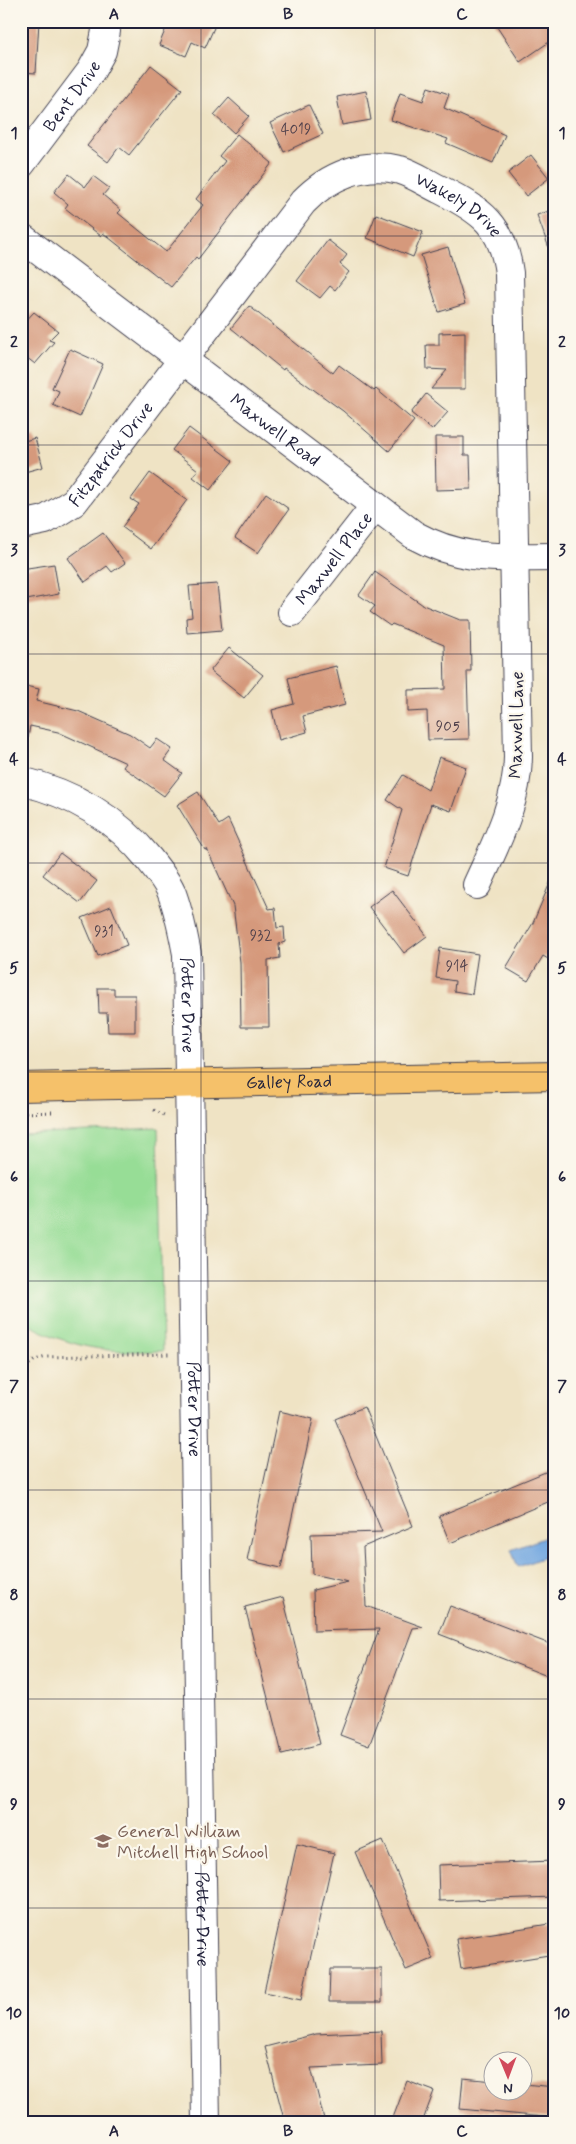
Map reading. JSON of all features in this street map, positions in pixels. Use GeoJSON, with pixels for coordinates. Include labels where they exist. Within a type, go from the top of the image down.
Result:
{"type":"FeatureCollection","features":[{"type":"Feature","properties":{"kind":"main road","name":"Galley Road"},"geometry":{"type":"LineString","coordinates":[[21,1087],[555,1076]]}},
{"type":"Feature","properties":{"kind":"street","name":"Bent Drive"},"geometry":{"type":"LineString","coordinates":[[21,164],[90,71],[102,51],[106,21]]}},
{"type":"Feature","properties":{"kind":"street","name":"Wakely Drive"},"geometry":{"type":"LineString","coordinates":[[182,359],[303,202],[318,187],[331,178],[367,168],[401,171],[471,205],[487,218],[498,234],[506,252],[509,273],[515,557]]}},
{"type":"Feature","properties":{"kind":"street","name":"Maxwell Road"},"geometry":{"type":"LineString","coordinates":[[21,237],[414,534],[442,549],[477,557],[555,557]]}},
{"type":"Feature","properties":{"kind":"street","name":"Fitzpatrick Drive"},"geometry":{"type":"LineString","coordinates":[[21,525],[45,520],[74,502],[182,359]]}},
{"type":"Feature","properties":{"kind":"street","name":"Maxwell Place"},"geometry":{"type":"LineString","coordinates":[[292,612],[375,506]]}},
{"type":"Feature","properties":{"kind":"street","name":"Maxwell Lane"},"geometry":{"type":"LineString","coordinates":[[477,885],[509,814],[518,776],[515,557]]}},
{"type":"Feature","properties":{"kind":"street","name":"Potter Drive"},"geometry":{"type":"LineString","coordinates":[[21,781],[65,794],[98,811],[121,829],[141,849],[170,890],[184,934],[187,954],[206,2123]]}},
{"type":"Feature","properties":{"kind":"path"},"geometry":{"type":"LineString","coordinates":[[147,1110],[156,1110],[168,1118]]}},
{"type":"Feature","properties":{"kind":"path"},"geometry":{"type":"LineString","coordinates":[[21,1113],[60,1112]]}},
{"type":"Feature","properties":{"kind":"path"},"geometry":{"type":"LineString","coordinates":[[21,1370],[35,1360],[46,1357],[174,1354]]}},
{"type":"Feature","properties":{"kind":"green space"},"geometry":{"type":"Polygon","coordinates":[[[158,1128],[163,1351],[125,1351],[90,1347],[56,1337],[21,1320],[21,1134],[158,1128]]]}},
{"type":"Feature","properties":{"kind":"water"},"geometry":{"type":"Polygon","coordinates":[[[546,1537],[552,1554],[518,1567],[511,1550],[546,1537]]]}},
{"type":"Feature","properties":{"kind":"building"},"geometry":{"type":"Polygon","coordinates":[[[21,21],[39,21],[36,73],[21,72],[21,21]]]}},
{"type":"Feature","properties":{"kind":"building"},"geometry":{"type":"Polygon","coordinates":[[[169,21],[217,21],[205,48],[192,42],[186,56],[159,45],[169,21]]]}},
{"type":"Feature","properties":{"kind":"building"},"geometry":{"type":"Polygon","coordinates":[[[493,21],[555,21],[555,38],[520,62],[493,21]]]}},
{"type":"Feature","properties":{"kind":"building"},"geometry":{"type":"Polygon","coordinates":[[[151,65],[182,89],[129,155],[119,147],[108,162],[87,146],[151,65]]]}},
{"type":"Feature","properties":{"kind":"building"},"geometry":{"type":"Polygon","coordinates":[[[428,87],[449,94],[444,108],[505,135],[493,163],[446,143],[448,139],[391,120],[400,93],[423,101],[428,87]]]}},
{"type":"Feature","properties":{"kind":"building"},"geometry":{"type":"Polygon","coordinates":[[[366,91],[371,120],[342,125],[337,97],[366,91]]]}},
{"type":"Feature","properties":{"kind":"building"},"geometry":{"type":"Polygon","coordinates":[[[229,98],[249,116],[234,133],[214,115],[229,98]]]}},
{"type":"Feature","properties":{"kind":"building"},"geometry":{"type":"Polygon","coordinates":[[[309,105],[323,134],[284,152],[270,123],[309,105]]]}},
{"type":"Feature","properties":{"kind":"building"},"geometry":{"type":"Polygon","coordinates":[[[237,134],[272,163],[198,259],[196,257],[171,287],[103,233],[101,236],[65,208],[68,204],[54,192],[69,174],[85,187],[93,176],[109,188],[103,195],[121,210],[118,213],[166,252],[203,205],[196,199],[225,161],[219,156],[237,134]]]}},
{"type":"Feature","properties":{"kind":"building"},"geometry":{"type":"Polygon","coordinates":[[[531,155],[549,178],[526,196],[508,173],[531,155]]]}},
{"type":"Feature","properties":{"kind":"building"},"geometry":{"type":"Polygon","coordinates":[[[555,209],[555,259],[553,259],[537,215],[555,209]]]}},
{"type":"Feature","properties":{"kind":"building"},"geometry":{"type":"Polygon","coordinates":[[[376,214],[423,232],[413,257],[367,238],[376,214]]]}},
{"type":"Feature","properties":{"kind":"building"},"geometry":{"type":"Polygon","coordinates":[[[328,240],[347,255],[340,264],[349,272],[335,290],[330,286],[320,298],[297,281],[328,240]]]}},
{"type":"Feature","properties":{"kind":"building"},"geometry":{"type":"Polygon","coordinates":[[[448,247],[465,304],[439,312],[421,255],[448,247]]]}},
{"type":"Feature","properties":{"kind":"building"},"geometry":{"type":"Polygon","coordinates":[[[249,306],[333,373],[339,365],[374,391],[376,389],[414,421],[389,451],[343,411],[284,368],[283,370],[231,328],[249,306]]]}},
{"type":"Feature","properties":{"kind":"building"},"geometry":{"type":"Polygon","coordinates":[[[34,312],[58,331],[49,340],[54,342],[35,364],[21,353],[21,326],[34,312]]]}},
{"type":"Feature","properties":{"kind":"building"},"geometry":{"type":"Polygon","coordinates":[[[465,332],[465,389],[431,389],[447,370],[427,369],[426,345],[439,345],[439,333],[465,332]]]}},
{"type":"Feature","properties":{"kind":"building"},"geometry":{"type":"Polygon","coordinates":[[[70,349],[103,364],[80,417],[53,405],[59,391],[52,388],[70,349]]]}},
{"type":"Feature","properties":{"kind":"building"},"geometry":{"type":"Polygon","coordinates":[[[426,394],[448,412],[432,430],[411,413],[426,394]]]}},
{"type":"Feature","properties":{"kind":"building"},"geometry":{"type":"Polygon","coordinates":[[[189,428],[233,461],[210,490],[193,477],[198,470],[172,450],[189,428]]]}},
{"type":"Feature","properties":{"kind":"building"},"geometry":{"type":"Polygon","coordinates":[[[435,437],[464,437],[464,455],[470,455],[471,489],[436,490],[435,437]]]}},
{"type":"Feature","properties":{"kind":"building"},"geometry":{"type":"Polygon","coordinates":[[[35,438],[43,467],[21,473],[21,442],[35,438]]]}},
{"type":"Feature","properties":{"kind":"building"},"geometry":{"type":"Polygon","coordinates":[[[150,473],[187,500],[151,549],[122,527],[139,504],[131,499],[150,473]]]}},
{"type":"Feature","properties":{"kind":"building"},"geometry":{"type":"Polygon","coordinates":[[[266,493],[289,509],[258,553],[235,538],[266,493]]]}},
{"type":"Feature","properties":{"kind":"building"},"geometry":{"type":"Polygon","coordinates":[[[103,533],[125,563],[112,572],[107,566],[85,582],[68,558],[103,533]]]}},
{"type":"Feature","properties":{"kind":"building"},"geometry":{"type":"Polygon","coordinates":[[[54,564],[59,594],[21,601],[21,569],[54,564]]]}},
{"type":"Feature","properties":{"kind":"building"},"geometry":{"type":"Polygon","coordinates":[[[375,572],[423,605],[460,620],[470,620],[471,671],[467,671],[469,739],[428,740],[427,711],[408,712],[408,690],[445,689],[444,645],[392,624],[390,626],[370,612],[375,606],[359,595],[375,572]]]}},
{"type":"Feature","properties":{"kind":"building"},"geometry":{"type":"Polygon","coordinates":[[[217,584],[222,630],[187,633],[186,618],[192,617],[189,586],[217,584]]]}},
{"type":"Feature","properties":{"kind":"building"},"geometry":{"type":"Polygon","coordinates":[[[229,648],[263,675],[244,698],[210,671],[229,648]]]}},
{"type":"Feature","properties":{"kind":"building"},"geometry":{"type":"Polygon","coordinates":[[[336,666],[345,705],[303,716],[307,732],[279,740],[272,710],[294,704],[288,678],[336,666]]]}},
{"type":"Feature","properties":{"kind":"building"},"geometry":{"type":"Polygon","coordinates":[[[21,685],[39,689],[36,701],[78,711],[130,734],[150,748],[157,739],[172,749],[164,760],[182,773],[164,796],[123,767],[126,763],[58,732],[30,726],[28,738],[21,737],[21,685]]]}},
{"type":"Feature","properties":{"kind":"building"},"geometry":{"type":"Polygon","coordinates":[[[439,757],[466,767],[451,811],[431,804],[408,876],[384,868],[402,810],[387,800],[403,775],[428,790],[439,757]]]}},
{"type":"Feature","properties":{"kind":"building"},"geometry":{"type":"Polygon","coordinates":[[[198,792],[219,825],[228,819],[269,909],[275,908],[277,928],[284,927],[285,942],[279,944],[280,958],[268,960],[269,1027],[241,1027],[240,962],[233,906],[207,849],[205,850],[177,805],[198,792]]]}},
{"type":"Feature","properties":{"kind":"building"},"geometry":{"type":"Polygon","coordinates":[[[60,853],[97,881],[80,903],[43,875],[60,853]]]}},
{"type":"Feature","properties":{"kind":"building"},"geometry":{"type":"Polygon","coordinates":[[[555,871],[555,963],[543,956],[528,981],[506,968],[533,923],[555,871]]]}},
{"type":"Feature","properties":{"kind":"building"},"geometry":{"type":"Polygon","coordinates":[[[392,890],[427,936],[404,953],[369,907],[392,890]]]}},
{"type":"Feature","properties":{"kind":"building"},"geometry":{"type":"Polygon","coordinates":[[[111,906],[127,945],[98,956],[82,918],[111,906]]]}},
{"type":"Feature","properties":{"kind":"building"},"geometry":{"type":"Polygon","coordinates":[[[440,948],[478,954],[472,994],[454,991],[455,981],[436,978],[440,948]]]}},
{"type":"Feature","properties":{"kind":"building"},"geometry":{"type":"Polygon","coordinates":[[[98,988],[114,988],[114,995],[135,995],[135,1032],[108,1032],[107,1013],[99,1013],[98,988]]]}},
{"type":"Feature","properties":{"kind":"building"},"geometry":{"type":"Polygon","coordinates":[[[364,1407],[413,1526],[363,1547],[366,1606],[423,1627],[413,1628],[369,1746],[340,1735],[379,1629],[314,1631],[313,1590],[348,1582],[312,1574],[311,1534],[382,1532],[335,1419],[364,1407]]]}},
{"type":"Feature","properties":{"kind":"building"},"geometry":{"type":"Polygon","coordinates":[[[279,1411],[313,1419],[281,1568],[247,1560],[279,1411]]]}},
{"type":"Feature","properties":{"kind":"building"},"geometry":{"type":"Polygon","coordinates":[[[555,1468],[555,1499],[450,1543],[439,1516],[555,1468]]]}},
{"type":"Feature","properties":{"kind":"building"},"geometry":{"type":"Polygon","coordinates":[[[283,1597],[320,1744],[282,1754],[245,1607],[283,1597]]]}},
{"type":"Feature","properties":{"kind":"building"},"geometry":{"type":"Polygon","coordinates":[[[450,1606],[555,1646],[555,1679],[439,1634],[450,1606]]]}},
{"type":"Feature","properties":{"kind":"building"},"geometry":{"type":"Polygon","coordinates":[[[383,1840],[433,1959],[406,1970],[355,1852],[383,1840]]]}},
{"type":"Feature","properties":{"kind":"building"},"geometry":{"type":"Polygon","coordinates":[[[297,1844],[334,1853],[301,2000],[264,1992],[297,1844]]]}},
{"type":"Feature","properties":{"kind":"building"},"geometry":{"type":"Polygon","coordinates":[[[555,1861],[555,1897],[439,1901],[438,1865],[555,1861]]]}},
{"type":"Feature","properties":{"kind":"building"},"geometry":{"type":"Polygon","coordinates":[[[555,1923],[555,1954],[461,1969],[456,1939],[555,1923]]]}},
{"type":"Feature","properties":{"kind":"building"},"geometry":{"type":"Polygon","coordinates":[[[330,1969],[382,1969],[382,2002],[329,2002],[330,1969]]]}},
{"type":"Feature","properties":{"kind":"building"},"geometry":{"type":"Polygon","coordinates":[[[381,2031],[382,2065],[311,2068],[325,2123],[285,2123],[265,2047],[316,2034],[381,2031]]]}},
{"type":"Feature","properties":{"kind":"building"},"geometry":{"type":"Polygon","coordinates":[[[463,2078],[484,2080],[484,2102],[534,2102],[534,2085],[555,2087],[555,2118],[460,2109],[463,2078]]]}},
{"type":"Feature","properties":{"kind":"building"},"geometry":{"type":"Polygon","coordinates":[[[407,2081],[434,2091],[422,2123],[391,2123],[407,2081]]]}},
{"type":"Feature","properties":{"kind":"place","name":"General William Mitchell High School"},"geometry":{"type":"Point","coordinates":[103,1841]}}]}
